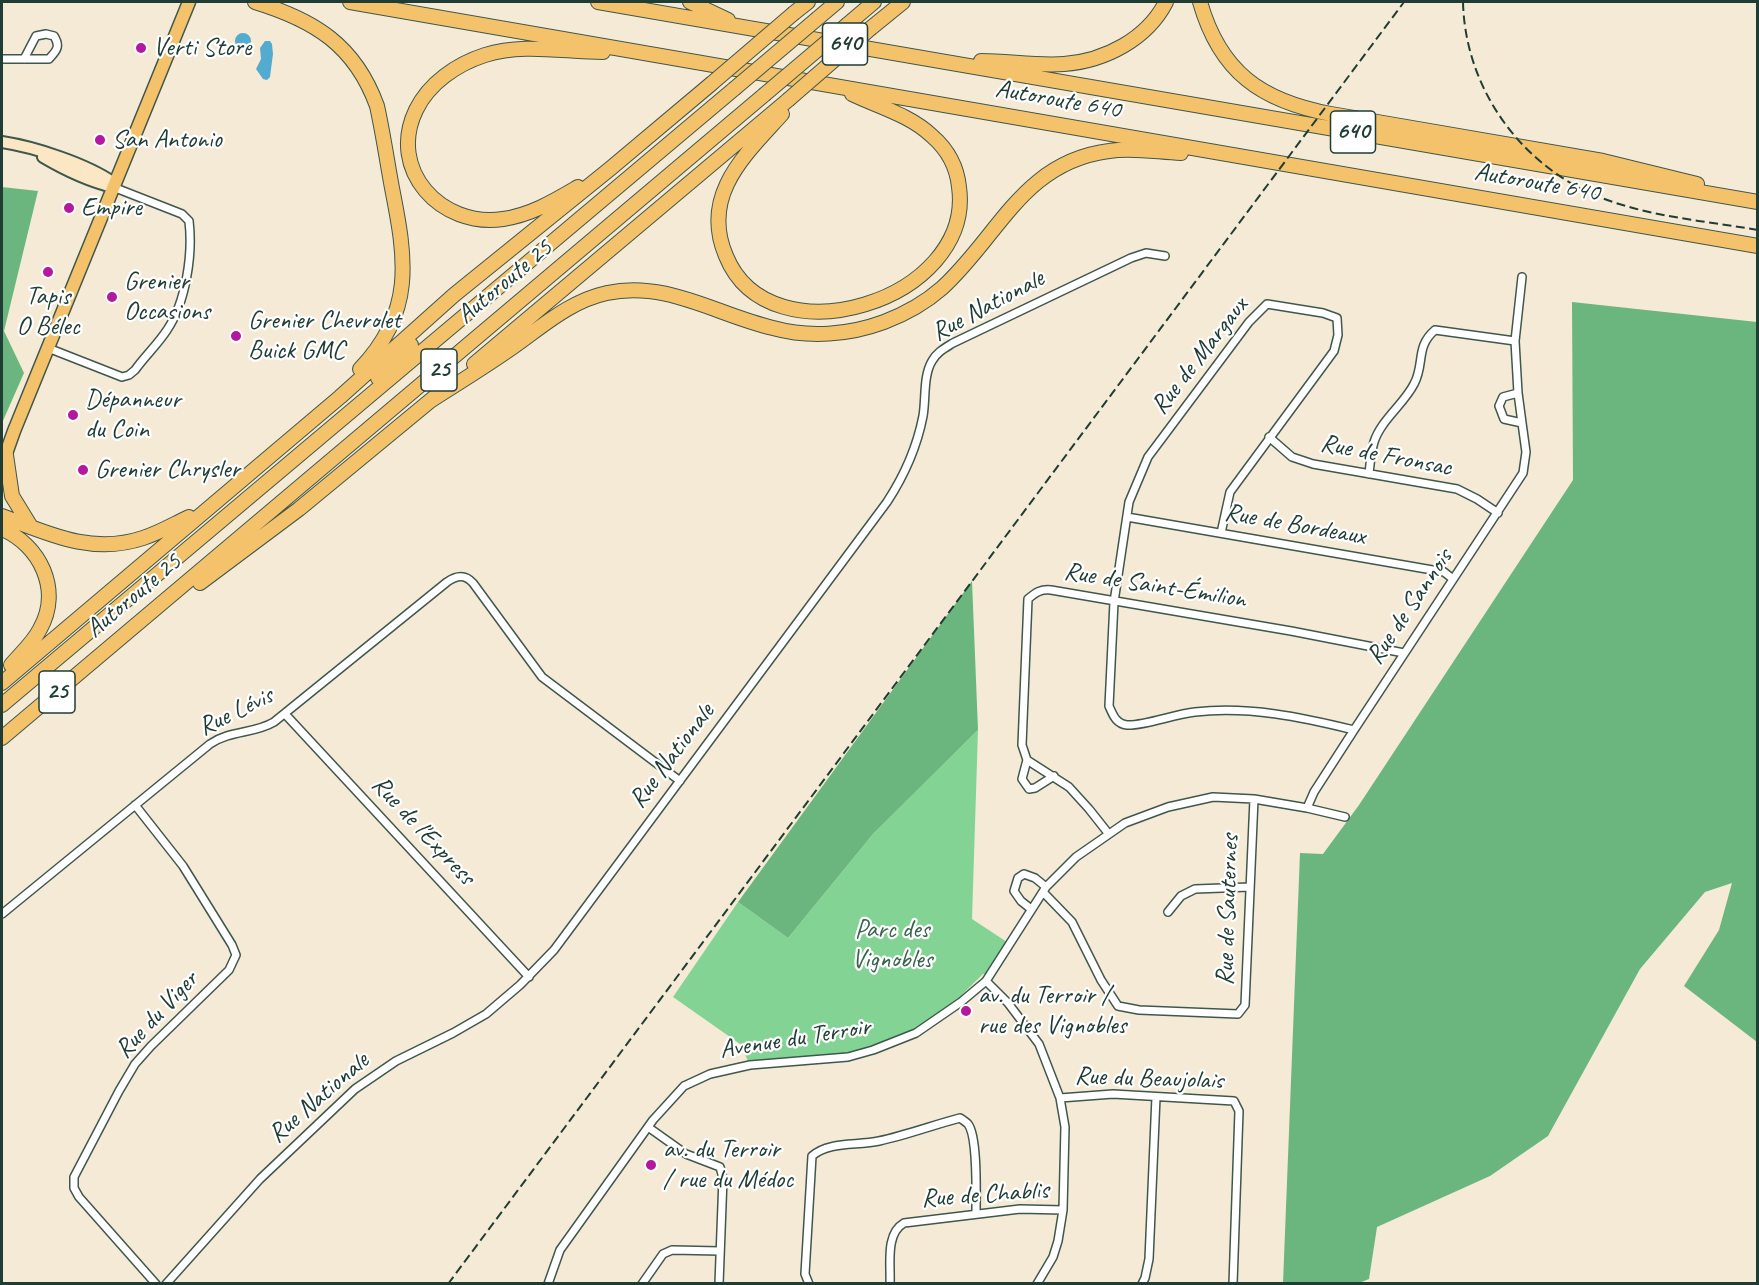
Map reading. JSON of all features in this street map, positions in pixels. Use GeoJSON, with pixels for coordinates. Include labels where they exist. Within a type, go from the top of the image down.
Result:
{"type":"FeatureCollection","features":[{"type":"Feature","properties":{"kind":"highway"},"geometry":{"type":"LineString","coordinates":[[255,2],[303,20],[335,41],[348,54],[365,79],[379,116],[402,245],[404,266],[402,292],[398,309],[388,332],[340,397]]}},
{"type":"Feature","properties":{"kind":"highway","name":"Autoroute 640"},"geometry":{"type":"LineString","coordinates":[[350,2],[1758,246]]}},
{"type":"Feature","properties":{"kind":"highway","name":"Autoroute 640"},"geometry":{"type":"LineString","coordinates":[[598,2],[1758,201]]}},
{"type":"Feature","properties":{"kind":"highway"},"geometry":{"type":"LineString","coordinates":[[690,2],[741,26]]}},
{"type":"Feature","properties":{"kind":"highway"},"geometry":{"type":"LineString","coordinates":[[2,682],[340,397],[454,295],[711,84],[767,36],[793,9],[808,2]]}},
{"type":"Feature","properties":{"kind":"highway","name":"Autoroute 25"},"geometry":{"type":"LineString","coordinates":[[2,705],[837,2]]}},
{"type":"Feature","properties":{"kind":"highway","name":"Autoroute 25"},"geometry":{"type":"LineString","coordinates":[[2,738],[874,2]]}},
{"type":"Feature","properties":{"kind":"highway"},"geometry":{"type":"LineString","coordinates":[[113,646],[291,516],[791,100],[903,2]]}},
{"type":"Feature","properties":{"kind":"highway"},"geometry":{"type":"LineString","coordinates":[[949,62],[1010,61],[1053,64],[1091,59],[1114,50],[1141,33],[1166,2]]}},
{"type":"Feature","properties":{"kind":"highway"},"geometry":{"type":"LineString","coordinates":[[1200,2],[1212,33],[1230,63],[1258,88],[1287,103],[1324,112],[1628,166],[1758,201]]}},
{"type":"Feature","properties":{"kind":"highway"},"geometry":{"type":"LineString","coordinates":[[611,168],[551,202],[524,214],[498,220],[466,218],[450,212],[437,203],[418,180],[409,151],[410,125],[419,104],[434,85],[455,69],[486,55],[502,51],[530,49],[647,53]]}},
{"type":"Feature","properties":{"kind":"highway"},"geometry":{"type":"LineString","coordinates":[[791,100],[752,146],[730,178],[723,195],[720,213],[720,237],[724,252],[732,269],[743,283],[763,299],[781,306],[801,310],[832,310],[873,301],[918,277],[944,252],[959,218],[961,200],[959,182],[949,157],[940,143],[925,129],[834,86]]}},
{"type":"Feature","properties":{"kind":"highway"},"geometry":{"type":"LineString","coordinates":[[430,401],[563,312],[600,295],[630,290],[653,291],[686,298],[782,331],[825,334],[856,330],[897,317],[936,293],[966,263],[1024,193],[1042,177],[1065,163],[1096,153],[1127,149],[1268,161]]}},
{"type":"Feature","properties":{"kind":"highway"},"geometry":{"type":"LineString","coordinates":[[315,441],[464,292],[540,226]]}},
{"type":"Feature","properties":{"kind":"highway"},"geometry":{"type":"LineString","coordinates":[[4,460],[12,496],[31,527]]}},
{"type":"Feature","properties":{"kind":"highway"},"geometry":{"type":"LineString","coordinates":[[2,516],[59,538],[82,544],[117,544],[149,536],[208,508]]}},
{"type":"Feature","properties":{"kind":"highway"},"geometry":{"type":"LineString","coordinates":[[2,529],[23,542],[39,560],[46,575],[49,599],[48,610],[41,628],[2,676]]}},
{"type":"Feature","properties":{"kind":"main road"},"geometry":{"type":"LineString","coordinates":[[4,460],[189,2]]}},
{"type":"Feature","properties":{"kind":"street"},"geometry":{"type":"LineString","coordinates":[[2,59],[24,59],[49,59],[58,48],[54,36],[46,34],[36,36],[24,59]]}},
{"type":"Feature","properties":{"kind":"street"},"geometry":{"type":"LineString","coordinates":[[2,142],[33,150],[61,168],[182,214],[189,221],[187,278],[172,321],[135,370],[122,377],[48,348]]}},
{"type":"Feature","properties":{"kind":"street","name":"Rue Nationale"},"geometry":{"type":"LineString","coordinates":[[166,1284],[260,1179],[354,1089],[396,1061],[486,1014],[529,977],[554,950],[892,494],[908,464],[918,436],[929,370],[936,356],[953,343],[1131,258],[1146,253],[1165,256]]}},
{"type":"Feature","properties":{"kind":"street","name":"Rue de Sannois"},"geometry":{"type":"LineString","coordinates":[[1306,808],[1354,730],[1523,473],[1526,452],[1518,393],[1515,341],[1522,277]]}},
{"type":"Feature","properties":{"kind":"street","name":"Rue de Margaux"},"geometry":{"type":"LineString","coordinates":[[1221,533],[1230,492],[1334,351],[1338,336],[1337,318],[1313,311],[1267,304],[1258,312],[1148,457],[1130,502],[1114,602],[1110,706],[1114,718],[1125,725],[1169,716],[1221,710],[1268,712],[1354,730]]}},
{"type":"Feature","properties":{"kind":"street"},"geometry":{"type":"LineString","coordinates":[[1369,474],[1374,441],[1415,383],[1423,344],[1427,337],[1436,330],[1515,341]]}},
{"type":"Feature","properties":{"kind":"street"},"geometry":{"type":"LineString","coordinates":[[1518,393],[1503,398],[1499,406],[1504,419],[1522,423]]}},
{"type":"Feature","properties":{"kind":"street","name":"Rue de Fronsac"},"geometry":{"type":"LineString","coordinates":[[1269,437],[1292,457],[1313,464],[1456,489],[1498,513]]}},
{"type":"Feature","properties":{"kind":"street","name":"Rue de Bordeaux"},"geometry":{"type":"LineString","coordinates":[[1127,518],[1444,572],[1453,579]]}},
{"type":"Feature","properties":{"kind":"street","name":"Rue Lévis"},"geometry":{"type":"LineString","coordinates":[[2,914],[216,740],[228,734],[263,728],[285,714],[456,577],[463,576],[473,584],[542,677],[680,781]]}},
{"type":"Feature","properties":{"kind":"street","name":"Rue de Saint-Émilion"},"geometry":{"type":"LineString","coordinates":[[1027,760],[1022,745],[1028,599],[1036,592],[1043,590],[1250,623],[1404,654]]}},
{"type":"Feature","properties":{"kind":"street","name":"Rue de l'Express"},"geometry":{"type":"LineString","coordinates":[[285,714],[529,977]]}},
{"type":"Feature","properties":{"kind":"street"},"geometry":{"type":"LineString","coordinates":[[1054,776],[1035,788],[1029,789],[1022,779],[1027,760],[1054,776],[1069,787],[1108,833]]}},
{"type":"Feature","properties":{"kind":"street","name":"Avenue du Terroir"},"geometry":{"type":"LineString","coordinates":[[548,1284],[560,1250],[648,1127],[684,1086],[710,1074],[758,1064],[842,1058],[873,1050],[916,1033],[961,1002],[986,981],[1045,890],[1076,857],[1125,823],[1168,807],[1214,797],[1254,799],[1346,817]]}},
{"type":"Feature","properties":{"kind":"street","name":"Rue de Sauternes"},"geometry":{"type":"LineString","coordinates":[[1045,890],[1071,922],[1101,980],[1118,1006],[1139,1010],[1238,1014],[1245,1005],[1254,799]]}},
{"type":"Feature","properties":{"kind":"street","name":"Rue du Viger"},"geometry":{"type":"LineString","coordinates":[[135,805],[183,866],[236,955],[229,970],[135,1064],[74,1177],[74,1188],[79,1197],[156,1284]]}},
{"type":"Feature","properties":{"kind":"street"},"geometry":{"type":"LineString","coordinates":[[1031,909],[1014,891],[1018,878],[1024,874],[1035,878],[1045,890]]}},
{"type":"Feature","properties":{"kind":"street"},"geometry":{"type":"LineString","coordinates":[[1168,912],[1181,896],[1195,889],[1250,887]]}},
{"type":"Feature","properties":{"kind":"street"},"geometry":{"type":"LineString","coordinates":[[986,981],[1008,1003],[1039,1044],[1060,1098],[1065,1127],[1063,1210],[1058,1241],[1053,1257],[1037,1284]]}},
{"type":"Feature","properties":{"kind":"street","name":"Rue du Beaujolais"},"geometry":{"type":"LineString","coordinates":[[1060,1098],[1113,1094],[1232,1100],[1236,1104],[1239,1111],[1233,1284]]}},
{"type":"Feature","properties":{"kind":"street"},"geometry":{"type":"LineString","coordinates":[[1142,1284],[1149,1259],[1156,1097]]}},
{"type":"Feature","properties":{"kind":"street"},"geometry":{"type":"LineString","coordinates":[[809,1284],[805,1274],[812,1156],[825,1148],[877,1142],[960,1118],[969,1125],[972,1135],[976,1172],[976,1213]]}},
{"type":"Feature","properties":{"kind":"street"},"geometry":{"type":"LineString","coordinates":[[648,1127],[686,1154],[720,1167],[723,1178],[719,1284]]}},
{"type":"Feature","properties":{"kind":"street","name":"Rue de Chablis"},"geometry":{"type":"LineString","coordinates":[[890,1284],[892,1237],[896,1227],[904,1223],[1020,1209],[1063,1210]]}},
{"type":"Feature","properties":{"kind":"street"},"geometry":{"type":"LineString","coordinates":[[642,1284],[663,1254],[672,1250],[720,1251]]}},
{"type":"Feature","properties":{"kind":"green space"},"geometry":{"type":"Polygon","coordinates":[[[2,187],[38,191],[4,331],[24,373],[2,423],[2,187]]]}},
{"type":"Feature","properties":{"kind":"green space"},"geometry":{"type":"Polygon","coordinates":[[[1572,302],[1757,322],[1757,1042],[1684,986],[1719,930],[1732,883],[1705,892],[1640,969],[1548,1136],[1490,1176],[1377,1227],[1369,1279],[1359,1283],[1283,1283],[1300,853],[1323,854],[1359,805],[1573,480],[1572,302]]]}},
{"type":"Feature","properties":{"kind":"green space"},"geometry":{"type":"Polygon","coordinates":[[[972,581],[978,730],[873,834],[788,938],[738,902],[972,581]]]}},
{"type":"Feature","properties":{"kind":"green space","name":"Parc des Vignobles"},"geometry":{"type":"Polygon","coordinates":[[[978,730],[972,919],[1007,942],[989,975],[983,974],[937,1019],[894,1038],[846,1054],[750,1065],[740,1044],[673,997],[738,902],[788,938],[873,834],[978,730]]]}},
{"type":"Feature","properties":{"kind":"water"},"geometry":{"type":"Polygon","coordinates":[[[243,33],[251,41],[243,49],[235,41],[243,33]]]}},
{"type":"Feature","properties":{"kind":"water"},"geometry":{"type":"Polygon","coordinates":[[[265,41],[270,41],[272,44],[273,54],[270,77],[267,80],[263,79],[256,69],[261,59],[260,48],[265,41]]]}},
{"type":"Feature","properties":{"kind":"railway"},"geometry":{"type":"LineString","coordinates":[[448,1284],[1404,2]]}},
{"type":"Feature","properties":{"kind":"railway"},"geometry":{"type":"LineString","coordinates":[[1463,2],[1466,34],[1474,65],[1487,94],[1503,121],[1523,145],[1546,166],[1573,184],[1602,198],[1640,210],[1758,230]]}},
{"type":"Feature","properties":{"kind":"place","name":"Verti Store"},"geometry":{"type":"Point","coordinates":[141,48]}},
{"type":"Feature","properties":{"kind":"place","name":"San Antonio"},"geometry":{"type":"Point","coordinates":[100,140]}},
{"type":"Feature","properties":{"kind":"place","name":"Empire"},"geometry":{"type":"Point","coordinates":[69,208]}},
{"type":"Feature","properties":{"kind":"place","name":"Tapis O Bélec"},"geometry":{"type":"Point","coordinates":[48,272]}},
{"type":"Feature","properties":{"kind":"place","name":"Grenier Occasions"},"geometry":{"type":"Point","coordinates":[112,297]}},
{"type":"Feature","properties":{"kind":"place","name":"Grenier Chevrolet Buick GMC"},"geometry":{"type":"Point","coordinates":[236,336]}},
{"type":"Feature","properties":{"kind":"place","name":"Dépanneur du Coin"},"geometry":{"type":"Point","coordinates":[73,415]}},
{"type":"Feature","properties":{"kind":"place","name":"Grenier Chrysler"},"geometry":{"type":"Point","coordinates":[83,470]}},
{"type":"Feature","properties":{"kind":"place","name":"av. du Terroir / rue des Vignobles"},"geometry":{"type":"Point","coordinates":[966,1011]}},
{"type":"Feature","properties":{"kind":"place","name":"av. du Terroir / rue du Médoc"},"geometry":{"type":"Point","coordinates":[651,1165]}}]}
